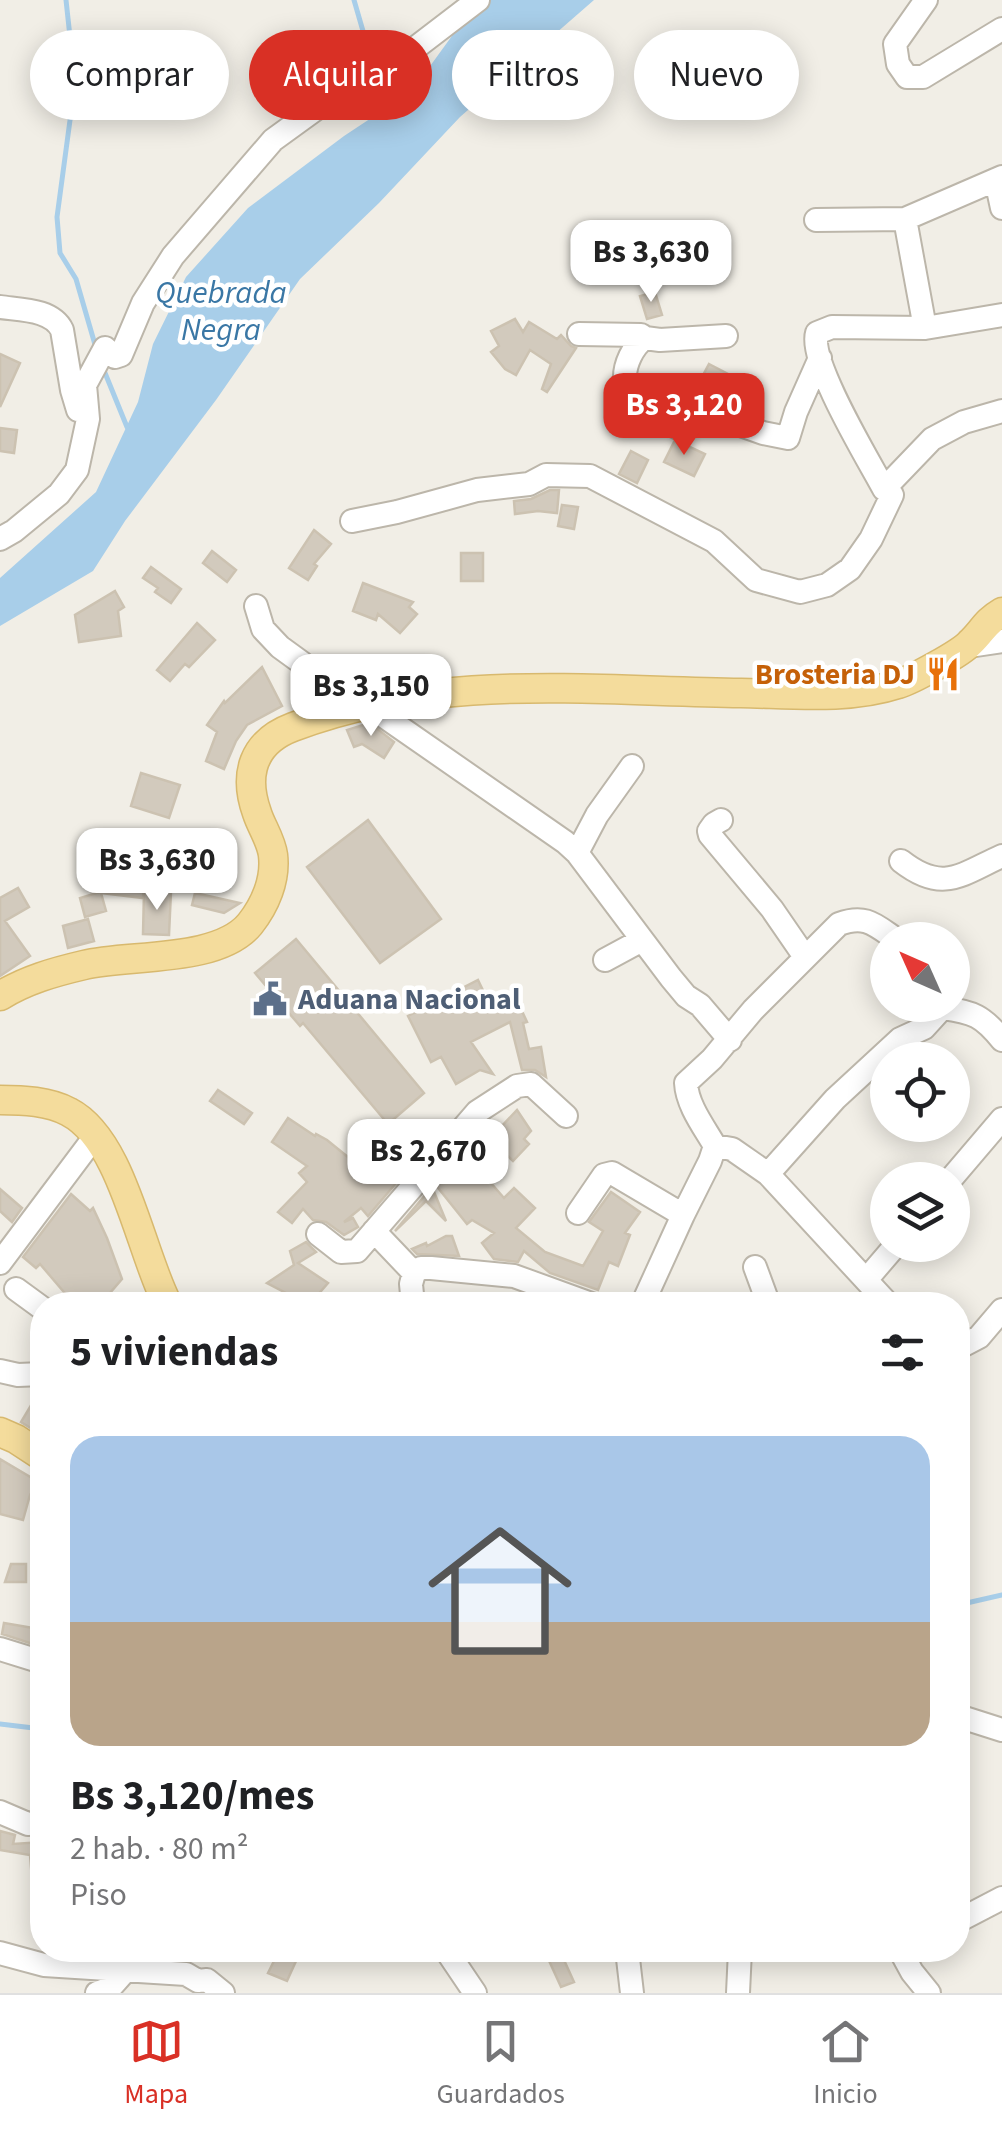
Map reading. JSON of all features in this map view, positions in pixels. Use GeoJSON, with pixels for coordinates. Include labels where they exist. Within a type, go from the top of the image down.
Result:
{"type":"FeatureCollection","features":[{"type":"Feature","properties":{"kind":"main road"},"geometry":{"type":"LineString","coordinates":[[0,996],[32,978],[86,964],[194,951],[223,942],[247,928],[268,892],[273,865],[250,783],[254,760],[264,744],[278,734],[308,722],[408,696],[509,688],[868,692],[902,683],[969,646],[988,621],[1002,612]]}},
{"type":"Feature","properties":{"kind":"main road"},"geometry":{"type":"LineString","coordinates":[[2,1102],[41,1102],[68,1111],[96,1135],[114,1165],[163,1292]]}},
{"type":"Feature","properties":{"kind":"main road"},"geometry":{"type":"LineString","coordinates":[[0,1432],[30,1448]]}},
{"type":"Feature","properties":{"kind":"street"},"geometry":{"type":"LineString","coordinates":[[0,539],[60,494],[77,470],[88,419],[85,385],[98,358],[105,348],[115,357],[121,355],[143,303],[174,256],[273,140],[324,103],[376,78],[478,0]]}},
{"type":"Feature","properties":{"kind":"street"},"geometry":{"type":"LineString","coordinates":[[926,0],[895,44],[898,64],[907,77],[923,76],[1002,28]]}},
{"type":"Feature","properties":{"kind":"street"},"geometry":{"type":"LineString","coordinates":[[816,220],[905,220],[999,179],[1002,208]]}},
{"type":"Feature","properties":{"kind":"street"},"geometry":{"type":"LineString","coordinates":[[905,220],[925,328]]}},
{"type":"Feature","properties":{"kind":"street"},"geometry":{"type":"LineString","coordinates":[[0,306],[50,316],[58,322],[76,408],[88,419]]}},
{"type":"Feature","properties":{"kind":"street"},"geometry":{"type":"LineString","coordinates":[[352,521],[478,490],[528,484],[546,475],[590,476],[714,540],[756,580],[800,592],[827,584],[850,569],[892,495],[884,489],[829,384],[815,336],[832,327],[925,328],[1002,314]]}},
{"type":"Feature","properties":{"kind":"street"},"geometry":{"type":"LineString","coordinates":[[578,334],[640,335],[660,340],[726,336]]}},
{"type":"Feature","properties":{"kind":"street"},"geometry":{"type":"LineString","coordinates":[[645,338],[624,370],[625,380],[631,386],[763,433],[788,438],[820,358]]}},
{"type":"Feature","properties":{"kind":"street"},"geometry":{"type":"LineString","coordinates":[[884,489],[932,439],[964,422],[1002,411]]}},
{"type":"Feature","properties":{"kind":"street"},"geometry":{"type":"LineString","coordinates":[[256,606],[263,630],[310,675],[308,722]]}},
{"type":"Feature","properties":{"kind":"street"},"geometry":{"type":"LineString","coordinates":[[969,646],[1002,641]]}},
{"type":"Feature","properties":{"kind":"street"},"geometry":{"type":"LineString","coordinates":[[372,703],[577,853],[686,996],[700,1005],[730,1040]]}},
{"type":"Feature","properties":{"kind":"street"},"geometry":{"type":"LineString","coordinates":[[577,853],[596,815],[632,766]]}},
{"type":"Feature","properties":{"kind":"street"},"geometry":{"type":"LineString","coordinates":[[721,820],[714,824],[710,835],[772,909],[805,957]]}},
{"type":"Feature","properties":{"kind":"street"},"geometry":{"type":"LineString","coordinates":[[900,861],[918,872],[948,878],[968,874],[1002,856]]}},
{"type":"Feature","properties":{"kind":"street"},"geometry":{"type":"LineString","coordinates":[[648,1292],[715,1146],[693,1107],[686,1082],[839,924],[855,918],[870,923]]}},
{"type":"Feature","properties":{"kind":"street"},"geometry":{"type":"LineString","coordinates":[[605,960],[642,940]]}},
{"type":"Feature","properties":{"kind":"street"},"geometry":{"type":"LineString","coordinates":[[970,1012],[993,1028],[1002,1040]]}},
{"type":"Feature","properties":{"kind":"street"},"geometry":{"type":"LineString","coordinates":[[768,1174],[835,1099],[900,1039],[930,1022]]}},
{"type":"Feature","properties":{"kind":"street"},"geometry":{"type":"LineString","coordinates":[[318,1234],[341,1252],[357,1251],[477,1112],[517,1086],[531,1084],[566,1116]]}},
{"type":"Feature","properties":{"kind":"street"},"geometry":{"type":"LineString","coordinates":[[965,1162],[1002,1119]]}},
{"type":"Feature","properties":{"kind":"street"},"geometry":{"type":"LineString","coordinates":[[0,1263],[96,1135]]}},
{"type":"Feature","properties":{"kind":"street"},"geometry":{"type":"LineString","coordinates":[[715,1146],[732,1149],[768,1174],[877,1292]]}},
{"type":"Feature","properties":{"kind":"street"},"geometry":{"type":"LineString","coordinates":[[578,1213],[604,1174],[612,1173],[683,1215]]}},
{"type":"Feature","properties":{"kind":"street"},"geometry":{"type":"LineString","coordinates":[[374,1231],[414,1273]]}},
{"type":"Feature","properties":{"kind":"street"},"geometry":{"type":"LineString","coordinates":[[866,1280],[881,1262]]}},
{"type":"Feature","properties":{"kind":"street"},"geometry":{"type":"LineString","coordinates":[[412,1292],[414,1273],[422,1268],[514,1276],[558,1292]]}},
{"type":"Feature","properties":{"kind":"street"},"geometry":{"type":"LineString","coordinates":[[756,1268],[764,1292]]}},
{"type":"Feature","properties":{"kind":"street"},"geometry":{"type":"LineString","coordinates":[[16,1290],[30,1300]]}},
{"type":"Feature","properties":{"kind":"street"},"geometry":{"type":"LineString","coordinates":[[970,1342],[979,1338],[1002,1310]]}},
{"type":"Feature","properties":{"kind":"street"},"geometry":{"type":"LineString","coordinates":[[0,1371],[30,1374]]}},
{"type":"Feature","properties":{"kind":"street"},"geometry":{"type":"LineString","coordinates":[[0,1649],[30,1658]]}},
{"type":"Feature","properties":{"kind":"street"},"geometry":{"type":"LineString","coordinates":[[970,1720],[1002,1730]]}},
{"type":"Feature","properties":{"kind":"street"},"geometry":{"type":"LineString","coordinates":[[0,1812],[30,1824]]}},
{"type":"Feature","properties":{"kind":"street"},"geometry":{"type":"LineString","coordinates":[[970,1915],[1002,1898]]}},
{"type":"Feature","properties":{"kind":"street"},"geometry":{"type":"LineString","coordinates":[[0,1953],[30,1960]]}},
{"type":"Feature","properties":{"kind":"street"},"geometry":{"type":"LineString","coordinates":[[36,1962],[186,1974],[200,1987],[207,1980],[223,1993]]}},
{"type":"Feature","properties":{"kind":"street"},"geometry":{"type":"LineString","coordinates":[[454,1962],[474,1993]]}},
{"type":"Feature","properties":{"kind":"street"},"geometry":{"type":"LineString","coordinates":[[628,1962],[632,1993]]}},
{"type":"Feature","properties":{"kind":"street"},"geometry":{"type":"LineString","coordinates":[[738,1993],[739,1962]]}},
{"type":"Feature","properties":{"kind":"street"},"geometry":{"type":"LineString","coordinates":[[907,1962],[929,1993]]}},
{"type":"Feature","properties":{"kind":"street"},"geometry":{"type":"LineString","coordinates":[[98,1993],[110,1988],[126,1970]]}},
{"type":"Feature","properties":{"kind":"water","name":"Quebrada Negra"},"geometry":{"type":"Polygon","coordinates":[[[478,0],[594,0],[560,30],[456,30],[478,0]]]}},
{"type":"Feature","properties":{"kind":"water","name":"Quebrada Negra"},"geometry":{"type":"Polygon","coordinates":[[[452,36],[452,120],[457,120],[300,279],[93,571],[0,626],[0,578],[96,492],[138,402],[153,344],[186,277],[248,208],[368,120],[432,120],[432,63],[452,36]]]}},
{"type":"Feature","properties":{"kind":"building"},"geometry":{"type":"Polygon","coordinates":[[[655,292],[662,315],[647,319],[640,296],[655,292]]]}},
{"type":"Feature","properties":{"kind":"building"},"geometry":{"type":"Polygon","coordinates":[[[515,319],[523,332],[529,322],[557,339],[561,335],[576,348],[547,392],[542,389],[551,364],[530,350],[516,375],[505,369],[491,352],[499,346],[491,331],[515,319]]]}},
{"type":"Feature","properties":{"kind":"building"},"geometry":{"type":"Polygon","coordinates":[[[0,354],[20,363],[0,407],[0,354]]]}},
{"type":"Feature","properties":{"kind":"building"},"geometry":{"type":"Polygon","coordinates":[[[709,364],[732,376],[724,392],[700,381],[709,364]]]}},
{"type":"Feature","properties":{"kind":"building"},"geometry":{"type":"Polygon","coordinates":[[[669,415],[691,423],[682,443],[660,432],[669,415]]]}},
{"type":"Feature","properties":{"kind":"building"},"geometry":{"type":"Polygon","coordinates":[[[0,428],[17,430],[14,453],[0,451],[0,428]]]}},
{"type":"Feature","properties":{"kind":"building"},"geometry":{"type":"Polygon","coordinates":[[[675,440],[705,454],[694,476],[664,462],[675,440]]]}},
{"type":"Feature","properties":{"kind":"building"},"geometry":{"type":"Polygon","coordinates":[[[631,451],[648,460],[637,483],[619,474],[631,451]]]}},
{"type":"Feature","properties":{"kind":"building"},"geometry":{"type":"Polygon","coordinates":[[[559,490],[557,513],[515,514],[514,501],[531,499],[559,490]]]}},
{"type":"Feature","properties":{"kind":"building"},"geometry":{"type":"Polygon","coordinates":[[[562,505],[578,507],[574,529],[558,526],[562,505]]]}},
{"type":"Feature","properties":{"kind":"building"},"geometry":{"type":"Polygon","coordinates":[[[314,530],[331,544],[314,564],[317,566],[308,580],[289,568],[314,530]]]}},
{"type":"Feature","properties":{"kind":"building"},"geometry":{"type":"Polygon","coordinates":[[[212,551],[236,570],[227,582],[203,563],[212,551]]]}},
{"type":"Feature","properties":{"kind":"building"},"geometry":{"type":"Polygon","coordinates":[[[461,553],[483,553],[483,581],[461,581],[461,553]]]}},
{"type":"Feature","properties":{"kind":"building"},"geometry":{"type":"Polygon","coordinates":[[[151,567],[181,589],[171,603],[143,578],[151,567]]]}},
{"type":"Feature","properties":{"kind":"building"},"geometry":{"type":"Polygon","coordinates":[[[363,583],[413,602],[409,607],[417,614],[400,633],[378,614],[376,620],[353,611],[363,583]]]}},
{"type":"Feature","properties":{"kind":"building"},"geometry":{"type":"Polygon","coordinates":[[[115,591],[124,607],[118,611],[121,636],[79,642],[75,615],[115,591]]]}},
{"type":"Feature","properties":{"kind":"building"},"geometry":{"type":"Polygon","coordinates":[[[197,623],[215,640],[170,681],[157,670],[197,623]]]}},
{"type":"Feature","properties":{"kind":"building"},"geometry":{"type":"Polygon","coordinates":[[[262,667],[282,706],[247,725],[224,769],[206,761],[217,732],[207,725],[224,701],[262,667]]]}},
{"type":"Feature","properties":{"kind":"building"},"geometry":{"type":"Polygon","coordinates":[[[370,723],[394,742],[384,758],[362,744],[354,747],[347,730],[370,723]]]}},
{"type":"Feature","properties":{"kind":"building"},"geometry":{"type":"Polygon","coordinates":[[[141,773],[180,785],[169,818],[131,806],[141,773]]]}},
{"type":"Feature","properties":{"kind":"building"},"geometry":{"type":"Polygon","coordinates":[[[368,820],[441,919],[380,963],[307,867],[368,820]]]}},
{"type":"Feature","properties":{"kind":"building"},"geometry":{"type":"Polygon","coordinates":[[[102,879],[144,885],[143,898],[101,893],[106,911],[85,917],[80,898],[100,892],[102,879]]]}},
{"type":"Feature","properties":{"kind":"building"},"geometry":{"type":"Polygon","coordinates":[[[18,888],[29,907],[5,921],[30,956],[0,976],[0,898],[18,888]]]}},
{"type":"Feature","properties":{"kind":"building"},"geometry":{"type":"Polygon","coordinates":[[[144,891],[171,892],[169,935],[143,934],[144,891]]]}},
{"type":"Feature","properties":{"kind":"building"},"geometry":{"type":"Polygon","coordinates":[[[195,893],[240,903],[224,913],[192,905],[195,893]]]}},
{"type":"Feature","properties":{"kind":"building"},"geometry":{"type":"Polygon","coordinates":[[[88,919],[94,941],[68,948],[63,926],[88,919]]]}},
{"type":"Feature","properties":{"kind":"building"},"geometry":{"type":"Polygon","coordinates":[[[296,939],[424,1093],[388,1124],[255,973],[296,939]]]}},
{"type":"Feature","properties":{"kind":"building"},"geometry":{"type":"Polygon","coordinates":[[[478,980],[491,1007],[515,996],[527,1022],[523,1023],[529,1049],[541,1047],[546,1077],[535,1070],[522,1070],[510,1022],[471,1042],[493,1074],[480,1070],[456,1084],[441,1057],[431,1062],[408,1016],[478,980]]]}},
{"type":"Feature","properties":{"kind":"building"},"geometry":{"type":"Polygon","coordinates":[[[218,1090],[252,1113],[244,1124],[210,1101],[218,1090]]]}},
{"type":"Feature","properties":{"kind":"building"},"geometry":{"type":"Polygon","coordinates":[[[517,1110],[531,1131],[524,1139],[529,1144],[513,1161],[493,1142],[488,1146],[477,1135],[489,1122],[497,1131],[517,1110]]]}},
{"type":"Feature","properties":{"kind":"building"},"geometry":{"type":"Polygon","coordinates":[[[288,1118],[327,1140],[359,1166],[387,1135],[406,1154],[419,1141],[427,1147],[368,1216],[361,1208],[344,1222],[353,1218],[358,1227],[344,1235],[326,1222],[313,1220],[303,1209],[292,1223],[278,1212],[307,1182],[299,1173],[307,1166],[272,1142],[288,1118]]]}},
{"type":"Feature","properties":{"kind":"building"},"geometry":{"type":"Polygon","coordinates":[[[465,1166],[477,1179],[483,1174],[504,1198],[514,1188],[535,1208],[516,1228],[545,1252],[583,1266],[603,1231],[589,1222],[611,1192],[640,1212],[625,1233],[630,1235],[618,1266],[609,1262],[598,1290],[550,1273],[524,1251],[518,1262],[494,1259],[482,1243],[494,1233],[472,1220],[467,1224],[435,1184],[448,1169],[454,1176],[465,1166]]]}},
{"type":"Feature","properties":{"kind":"building"},"geometry":{"type":"Polygon","coordinates":[[[432,1187],[446,1221],[426,1201],[395,1231],[432,1187]]]}},
{"type":"Feature","properties":{"kind":"building"},"geometry":{"type":"Polygon","coordinates":[[[0,1189],[22,1208],[12,1222],[0,1211],[0,1189]]]}},
{"type":"Feature","properties":{"kind":"building"},"geometry":{"type":"Polygon","coordinates":[[[71,1194],[90,1211],[93,1208],[122,1279],[111,1292],[64,1292],[40,1264],[36,1268],[23,1257],[71,1194]]]}},
{"type":"Feature","properties":{"kind":"building"},"geometry":{"type":"Polygon","coordinates":[[[452,1236],[459,1256],[417,1254],[412,1249],[426,1243],[427,1246],[452,1236]]]}},
{"type":"Feature","properties":{"kind":"building"},"geometry":{"type":"Polygon","coordinates":[[[306,1242],[316,1252],[298,1263],[328,1283],[320,1292],[284,1292],[267,1283],[294,1265],[290,1251],[306,1242]]]}},
{"type":"Feature","properties":{"kind":"building"},"geometry":{"type":"Polygon","coordinates":[[[30,1407],[30,1428],[21,1422],[30,1407]]]}},
{"type":"Feature","properties":{"kind":"building"},"geometry":{"type":"Polygon","coordinates":[[[0,1459],[30,1477],[30,1495],[23,1520],[0,1514],[0,1459]]]}},
{"type":"Feature","properties":{"kind":"building"},"geometry":{"type":"Polygon","coordinates":[[[11,1564],[26,1564],[26,1582],[5,1582],[11,1564]]]}},
{"type":"Feature","properties":{"kind":"building"},"geometry":{"type":"Polygon","coordinates":[[[4,1623],[30,1627],[30,1643],[2,1634],[4,1623]]]}},
{"type":"Feature","properties":{"kind":"building"},"geometry":{"type":"Polygon","coordinates":[[[0,1831],[15,1835],[13,1844],[30,1843],[30,1855],[0,1850],[0,1831]]]}},
{"type":"Feature","properties":{"kind":"building"},"geometry":{"type":"Polygon","coordinates":[[[274,1962],[296,1962],[287,1981],[268,1973],[274,1962]]]}},
{"type":"Feature","properties":{"kind":"building"},"geometry":{"type":"Polygon","coordinates":[[[550,1962],[565,1962],[574,1982],[561,1987],[550,1962]]]}},
{"type":"Feature","properties":{"kind":"waterway"},"geometry":{"type":"LineString","coordinates":[[66,0],[75,83],[57,217],[60,253],[76,279],[96,348]]}},
{"type":"Feature","properties":{"kind":"waterway"},"geometry":{"type":"LineString","coordinates":[[354,0],[363,30]]}},
{"type":"Feature","properties":{"kind":"waterway"},"geometry":{"type":"LineString","coordinates":[[103,368],[127,427]]}},
{"type":"Feature","properties":{"kind":"waterway"},"geometry":{"type":"LineString","coordinates":[[970,1602],[1002,1595]]}},
{"type":"Feature","properties":{"kind":"waterway"},"geometry":{"type":"LineString","coordinates":[[0,1724],[30,1728]]}},
{"type":"Feature","properties":{"kind":"place","name":"Brosteria DJ"},"geometry":{"type":"Point","coordinates":[943,674]}},
{"type":"Feature","properties":{"kind":"place","name":"Aduana Nacional"},"geometry":{"type":"Point","coordinates":[270,999]}}]}
